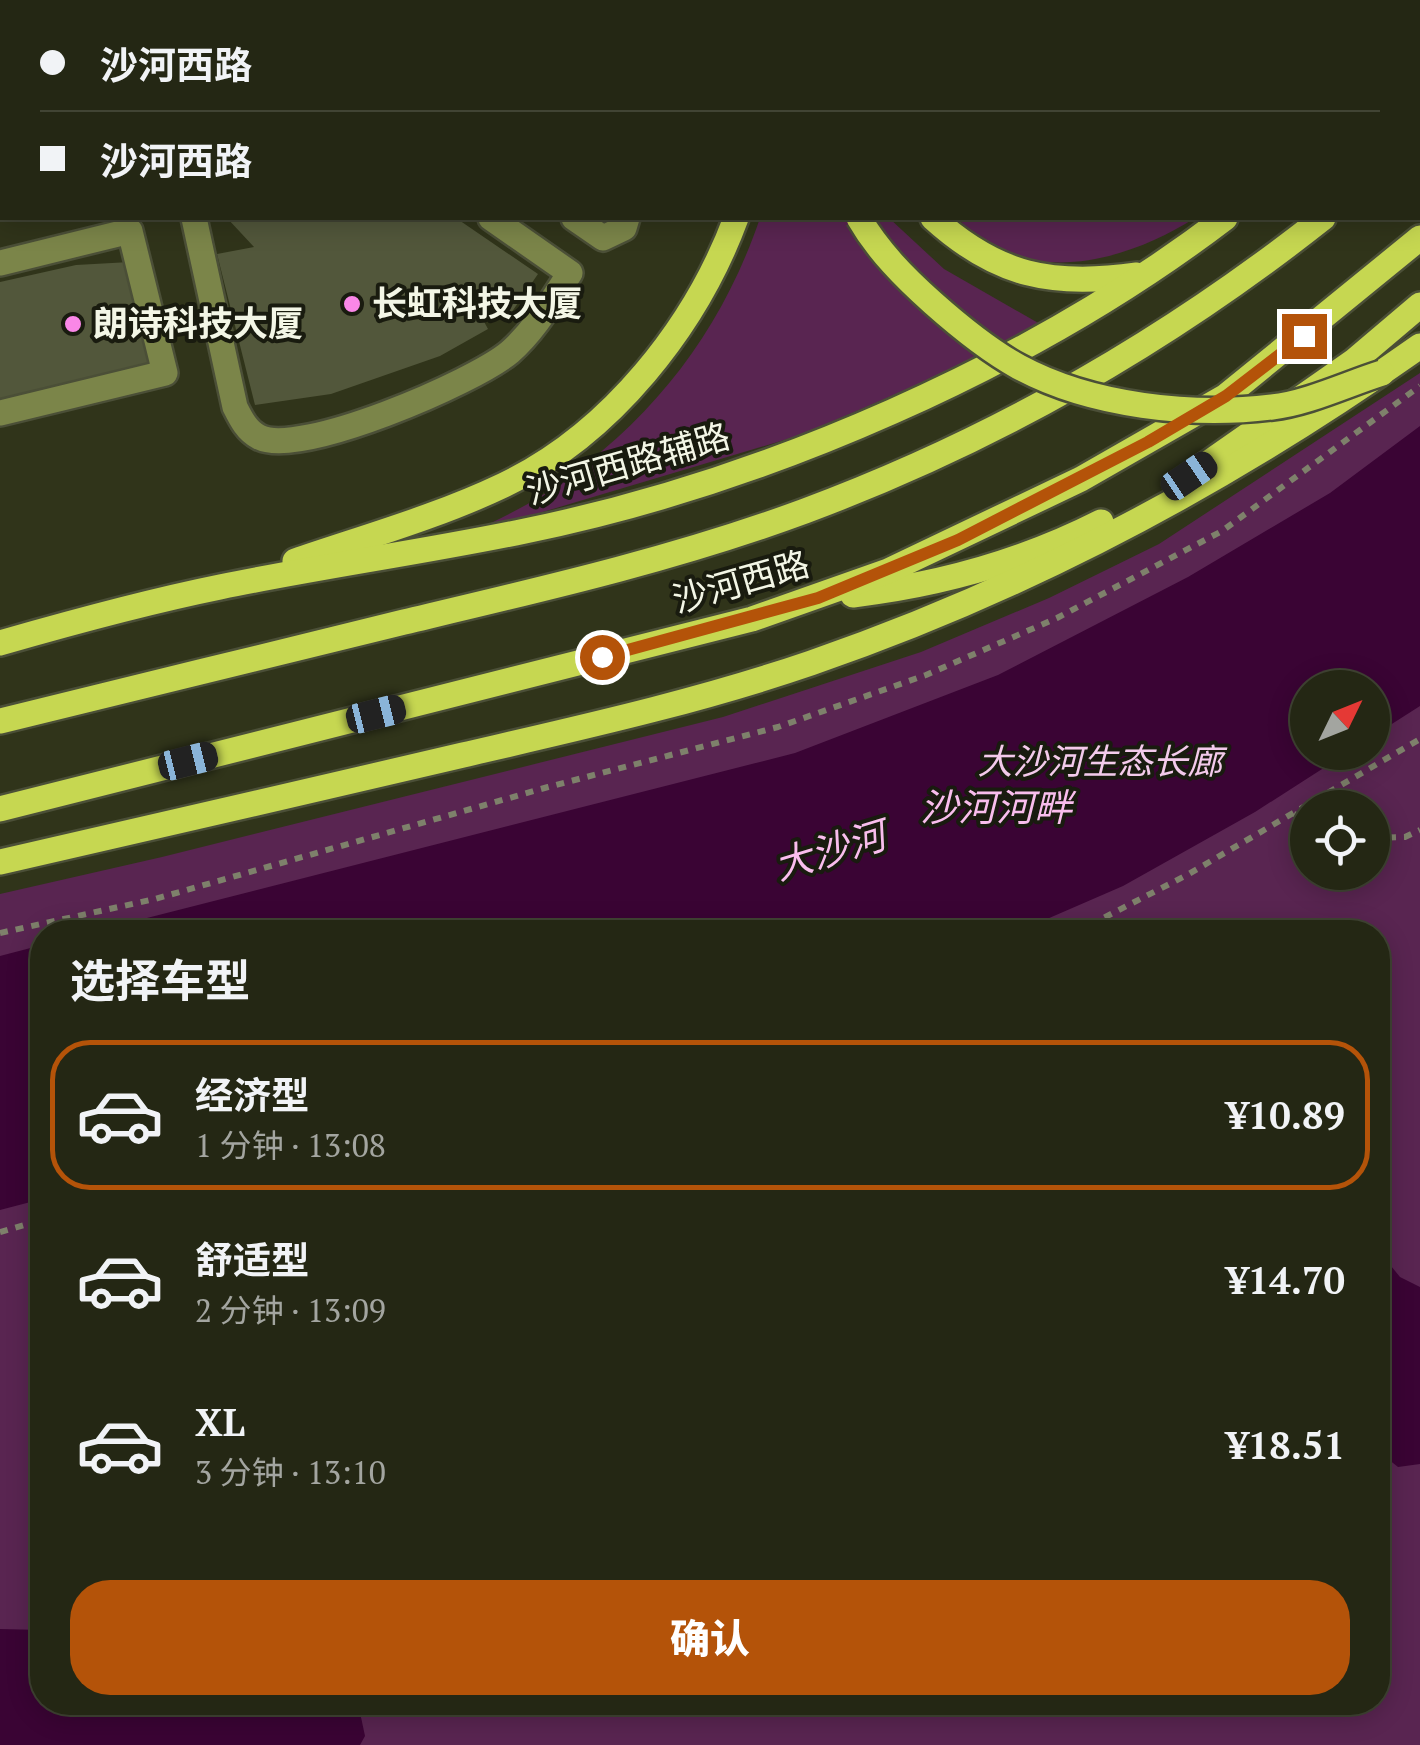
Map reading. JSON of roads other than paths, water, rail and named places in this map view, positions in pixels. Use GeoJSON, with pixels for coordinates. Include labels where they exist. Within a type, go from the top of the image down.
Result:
{"type":"FeatureCollection","features":[{"type":"Feature","properties":{"kind":"main road"},"geometry":{"type":"LineString","coordinates":[[220,587],[450,508],[508,484],[550,458],[614,404],[658,358],[710,277],[735,220]]}},
{"type":"Feature","properties":{"kind":"main road"},"geometry":{"type":"LineString","coordinates":[[859,220],[872,241],[903,275],[967,333],[1020,368],[1098,396],[1179,411],[1275,407],[1382,373]]}},
{"type":"Feature","properties":{"kind":"main road"},"geometry":{"type":"LineString","coordinates":[[935,220],[992,261],[1029,275],[1069,281],[1147,273]]}},
{"type":"Feature","properties":{"kind":"main road","name":"沙河西路辅路"},"geometry":{"type":"LineString","coordinates":[[0,643],[220,587],[525,531],[737,470],[869,421],[941,388],[1105,300],[1222,220]]}},
{"type":"Feature","properties":{"kind":"main road","name":"沙河西路"},"geometry":{"type":"LineString","coordinates":[[0,722],[601,576],[804,511],[960,445],[1098,375],[1250,274],[1320,220]]}},
{"type":"Feature","properties":{"kind":"main road","name":"沙河西路"},"geometry":{"type":"LineString","coordinates":[[0,809],[733,624],[818,598],[1013,514],[1226,396],[1420,238]]}},
{"type":"Feature","properties":{"kind":"main road"},"geometry":{"type":"LineString","coordinates":[[818,598],[900,590],[986,568],[1084,530],[1189,476],[1270,423],[1354,362],[1420,306]]}},
{"type":"Feature","properties":{"kind":"main road"},"geometry":{"type":"LineString","coordinates":[[0,862],[713,694],[811,663],[1011,584],[1122,530],[1285,438],[1420,346]]}},
{"type":"Feature","properties":{"kind":"lane"},"geometry":{"type":"LineString","coordinates":[[194,220],[235,408],[244,425],[260,438],[280,442],[380,416],[433,396],[508,354],[533,329],[570,272],[494,220]]}},
{"type":"Feature","properties":{"kind":"lane"},"geometry":{"type":"LineString","coordinates":[[577,220],[604,238],[624,228],[626,220]]}},
{"type":"Feature","properties":{"kind":"lane"},"geometry":{"type":"LineString","coordinates":[[0,263],[130,231],[165,373],[0,413]]}},
{"type":"Feature","properties":{"kind":"water","name":"沙河河畔"},"geometry":{"type":"Polygon","coordinates":[[[1420,426],[1420,706],[1390,725],[1390,670],[1290,670],[1290,770],[1320,770],[1255,812],[1123,886],[1045,920],[139,920],[795,753],[998,675],[1188,577],[1330,493],[1420,426]]]}},
{"type":"Feature","properties":{"kind":"water"},"geometry":{"type":"Polygon","coordinates":[[[30,948],[30,1202],[0,1210],[0,956],[30,948]]]}},
{"type":"Feature","properties":{"kind":"water"},"geometry":{"type":"Polygon","coordinates":[[[1390,1265],[1400,1277],[1420,1287],[1420,1464],[1398,1467],[1390,1461],[1390,1265]]]}},
{"type":"Feature","properties":{"kind":"water"},"geometry":{"type":"Polygon","coordinates":[[[0,1629],[30,1630],[30,1715],[361,1715],[365,1736],[360,1745],[0,1745],[0,1629]]]}},
{"type":"Feature","properties":{"kind":"place","name":"长虹科技大厦"},"geometry":{"type":"Point","coordinates":[352,304]}},
{"type":"Feature","properties":{"kind":"place","name":"朗诗科技大厦"},"geometry":{"type":"Point","coordinates":[73,324]}},
{"type":"Feature","properties":{"kind":"park label","name":"大沙河生态长廊"},"geometry":{"type":"Point","coordinates":[1100,762]}},
{"type":"Feature","properties":{"kind":"water label","name":"大沙河"},"geometry":{"type":"Point","coordinates":[830,851]}}]}
